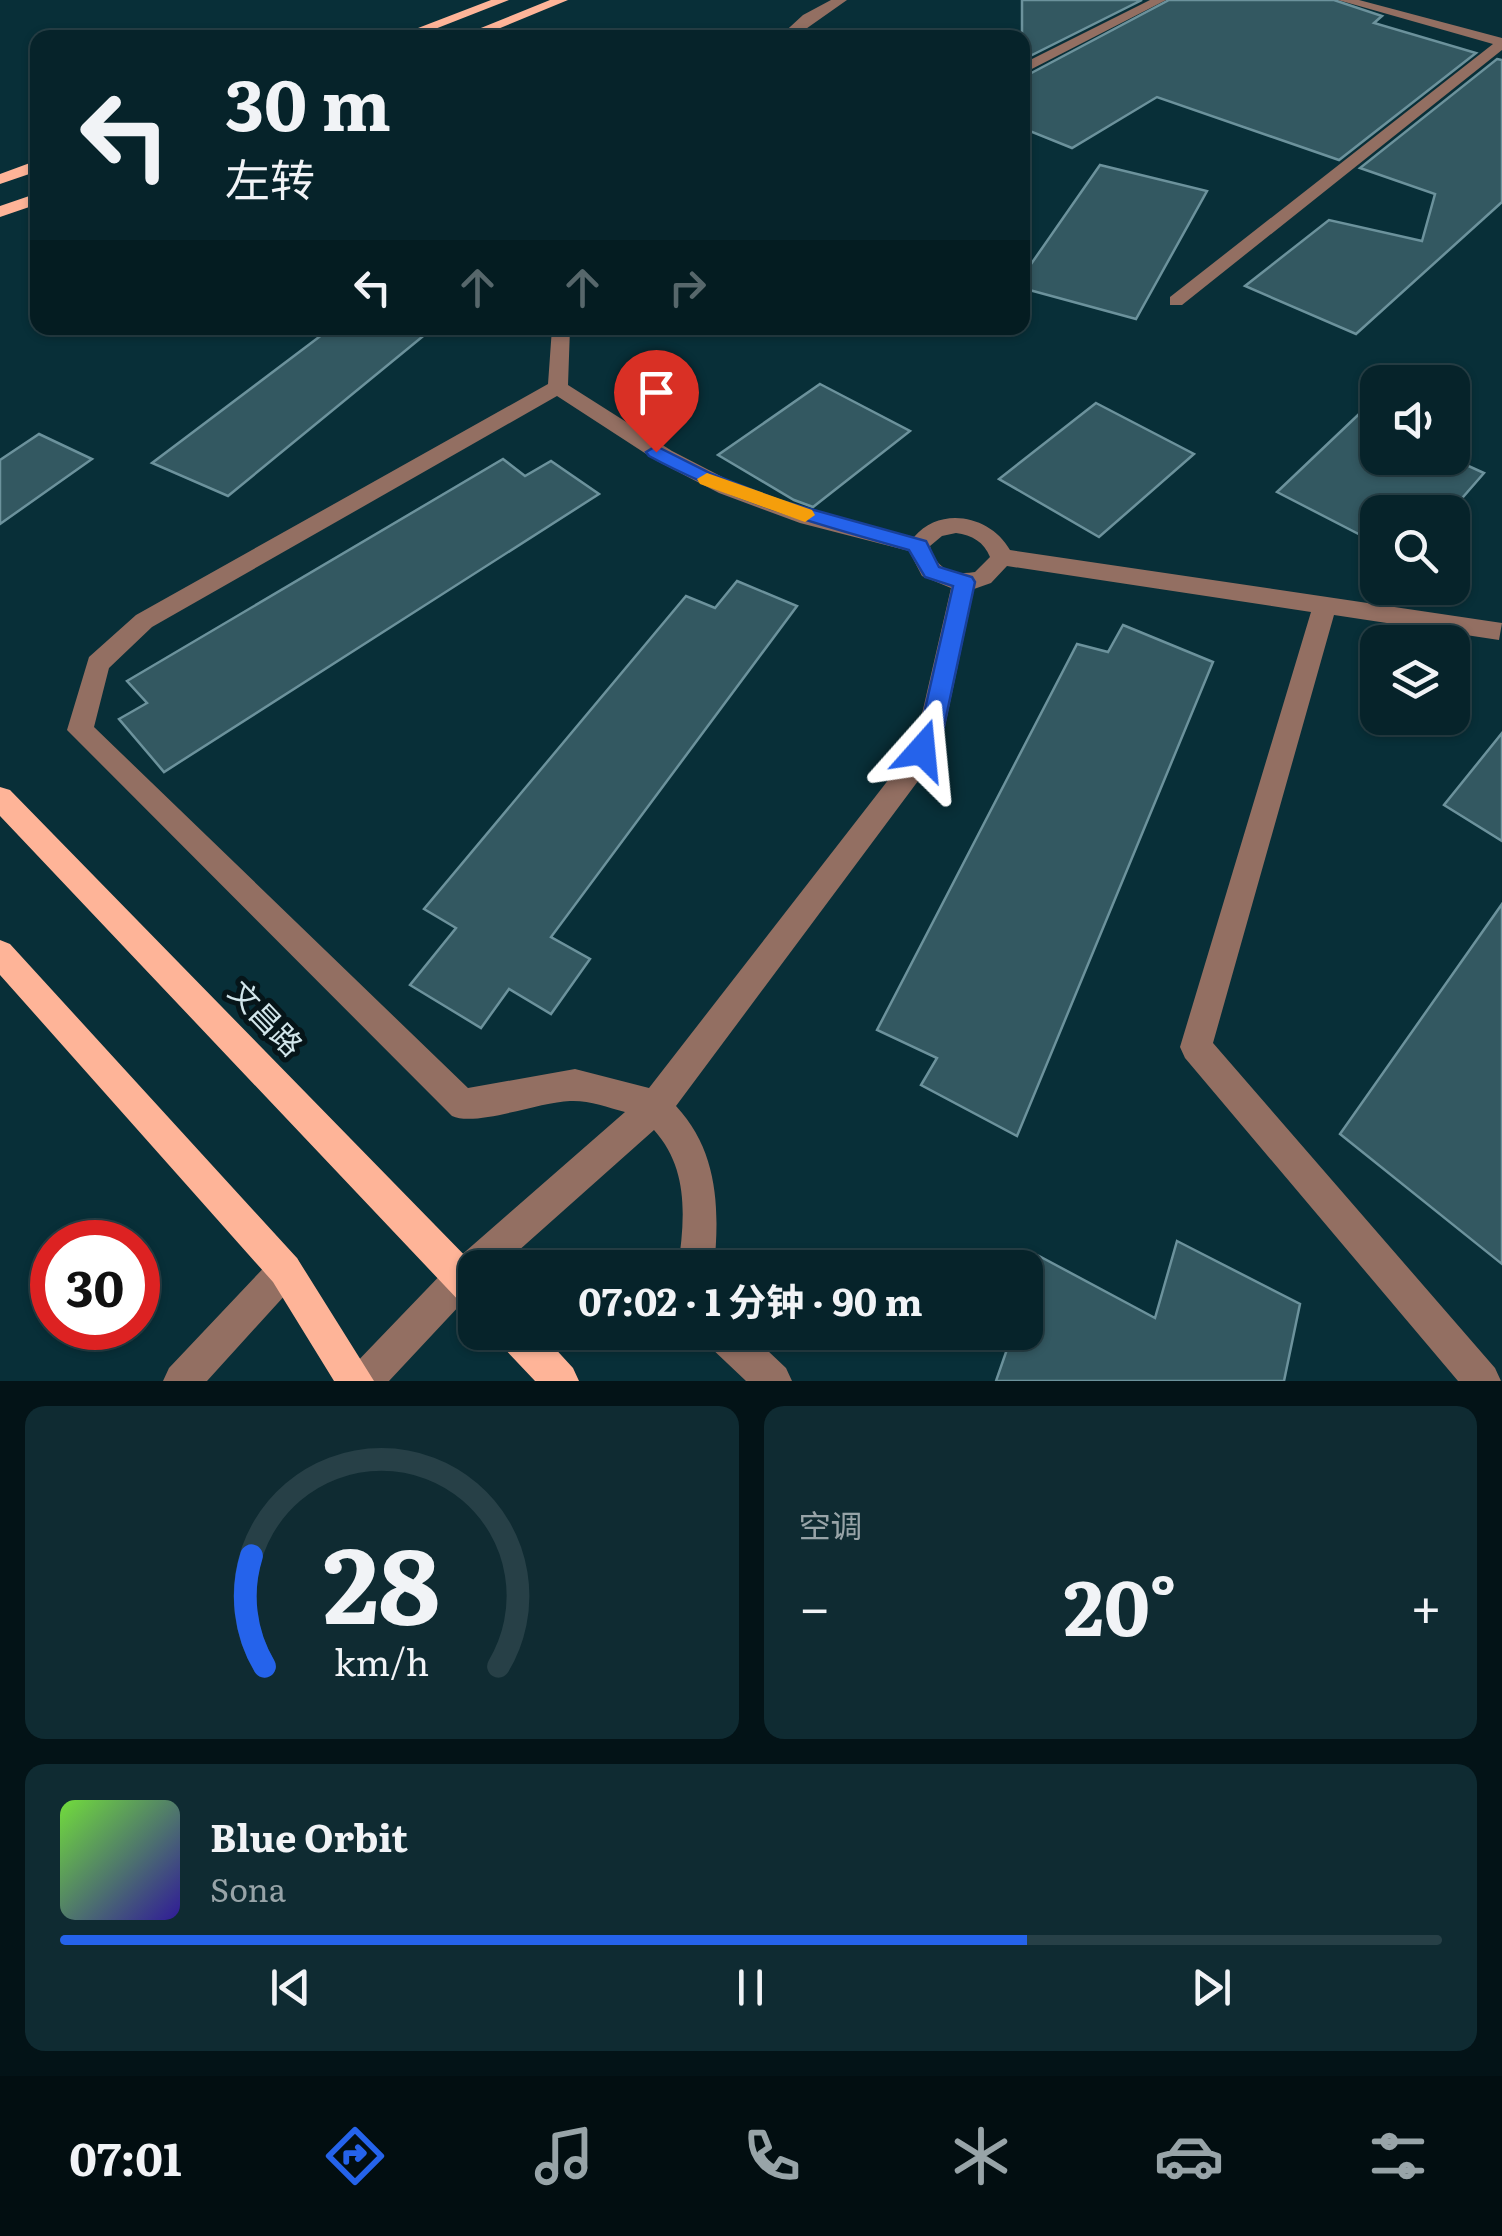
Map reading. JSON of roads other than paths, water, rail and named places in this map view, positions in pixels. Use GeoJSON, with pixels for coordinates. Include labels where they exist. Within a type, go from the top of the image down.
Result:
{"type":"FeatureCollection","features":[{"type":"Feature","properties":{"kind":"main road"},"geometry":{"type":"LineString","coordinates":[[420,30],[503,0]]}},
{"type":"Feature","properties":{"kind":"main road"},"geometry":{"type":"LineString","coordinates":[[483,30],[562,0]]}},
{"type":"Feature","properties":{"kind":"main road"},"geometry":{"type":"LineString","coordinates":[[0,178],[30,168]]}},
{"type":"Feature","properties":{"kind":"main road"},"geometry":{"type":"LineString","coordinates":[[0,212],[30,201]]}},
{"type":"Feature","properties":{"kind":"main road","name":"文昌路"},"geometry":{"type":"LineString","coordinates":[[0,798],[458,1274]]}},
{"type":"Feature","properties":{"kind":"main road"},"geometry":{"type":"LineString","coordinates":[[0,954],[285,1270],[355,1381]]}},
{"type":"Feature","properties":{"kind":"main road"},"geometry":{"type":"LineString","coordinates":[[531,1350],[560,1381]]}},
{"type":"Feature","properties":{"kind":"street"},"geometry":{"type":"LineString","coordinates":[[794,30],[841,0]]}},
{"type":"Feature","properties":{"kind":"street"},"geometry":{"type":"LineString","coordinates":[[1030,66],[1160,0]]}},
{"type":"Feature","properties":{"kind":"street"},"geometry":{"type":"LineString","coordinates":[[1344,0],[1502,42]]}},
{"type":"Feature","properties":{"kind":"street"},"geometry":{"type":"LineString","coordinates":[[1176,301],[1502,42]]}},
{"type":"Feature","properties":{"kind":"street"},"geometry":{"type":"LineString","coordinates":[[558,386],[561,335]]}},
{"type":"Feature","properties":{"kind":"street"},"geometry":{"type":"LineString","coordinates":[[558,386],[656,452],[705,478],[856,531],[919,546]]}},
{"type":"Feature","properties":{"kind":"street"},"geometry":{"type":"LineString","coordinates":[[558,386],[144,621],[98,664],[80,730],[463,1105],[522,1090],[574,1084],[637,1096],[679,1128],[690,1148],[700,1196],[697,1250]]}},
{"type":"Feature","properties":{"kind":"street"},"geometry":{"type":"LineString","coordinates":[[970,526],[992,538],[1001,557],[992,574],[964,582],[932,572],[920,555],[919,546],[932,531],[970,526]]}},
{"type":"Feature","properties":{"kind":"street"},"geometry":{"type":"LineString","coordinates":[[1001,557],[1501,631]]}},
{"type":"Feature","properties":{"kind":"street"},"geometry":{"type":"LineString","coordinates":[[504,1250],[654,1108],[912,769],[931,731],[964,582]]}},
{"type":"Feature","properties":{"kind":"street"},"geometry":{"type":"LineString","coordinates":[[1325,604],[1196,1047],[1482,1381]]}},
{"type":"Feature","properties":{"kind":"street"},"geometry":{"type":"LineString","coordinates":[[182,1381],[285,1270]]}},
{"type":"Feature","properties":{"kind":"street"},"geometry":{"type":"LineString","coordinates":[[364,1381],[458,1293]]}},
{"type":"Feature","properties":{"kind":"street"},"geometry":{"type":"LineString","coordinates":[[740,1350],[773,1381]]}}]}
